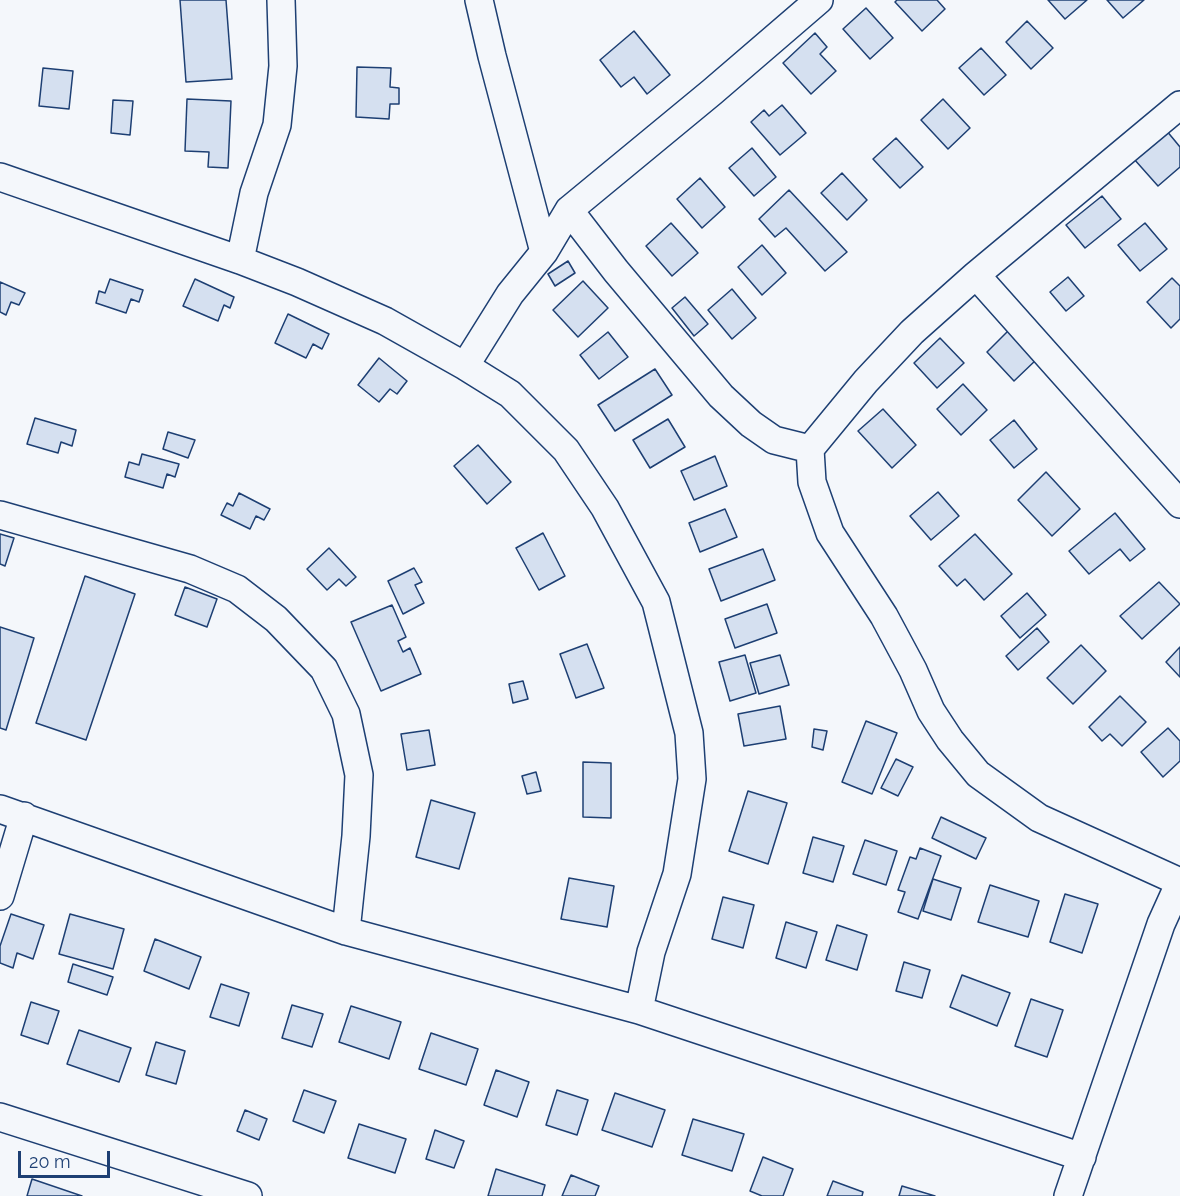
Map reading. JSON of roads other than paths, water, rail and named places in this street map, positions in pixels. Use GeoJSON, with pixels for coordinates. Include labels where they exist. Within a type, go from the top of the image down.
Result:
{"type":"FeatureCollection","features":[{"type":"Feature","properties":{"kind":"street"},"geometry":{"type":"LineString","coordinates":[[240,260],[254,193],[277,125],[283,66],[281,0]]}},
{"type":"Feature","properties":{"kind":"street"},"geometry":{"type":"LineString","coordinates":[[479,0],[544,252]]}},
{"type":"Feature","properties":{"kind":"street"},"geometry":{"type":"LineString","coordinates":[[465,366],[510,294],[544,252],[569,210],[819,0]]}},
{"type":"Feature","properties":{"kind":"street"},"geometry":{"type":"LineString","coordinates":[[1068,1196],[1161,924],[1180,882],[1039,818],[978,774],[950,740],[931,711],[913,670],[884,616],[830,533],[812,482],[810,449],[866,381],[897,348],[976,275],[1180,105]]}},
{"type":"Feature","properties":{"kind":"street"},"geometry":{"type":"LineString","coordinates":[[0,177],[240,260],[297,282],[385,321],[510,394],[566,450],[605,508],[656,602],[670,649],[689,733],[692,779],[677,874],[651,952],[639,1010]]}},
{"type":"Feature","properties":{"kind":"street"},"geometry":{"type":"LineString","coordinates":[[569,210],[616,271],[721,396],[751,424],[774,440],[810,449]]}},
{"type":"Feature","properties":{"kind":"street"},"geometry":{"type":"LineString","coordinates":[[976,275],[1180,504]]}},
{"type":"Feature","properties":{"kind":"street"},"geometry":{"type":"LineString","coordinates":[[0,515],[190,569],[237,589],[276,619],[324,669],[346,714],[358,775],[356,836],[346,931]]}},
{"type":"Feature","properties":{"kind":"street"},"geometry":{"type":"LineString","coordinates":[[0,896],[12,812],[346,931],[639,1010],[1082,1156]]}},
{"type":"Feature","properties":{"kind":"street"},"geometry":{"type":"LineString","coordinates":[[0,1117],[248,1196]]}}]}
